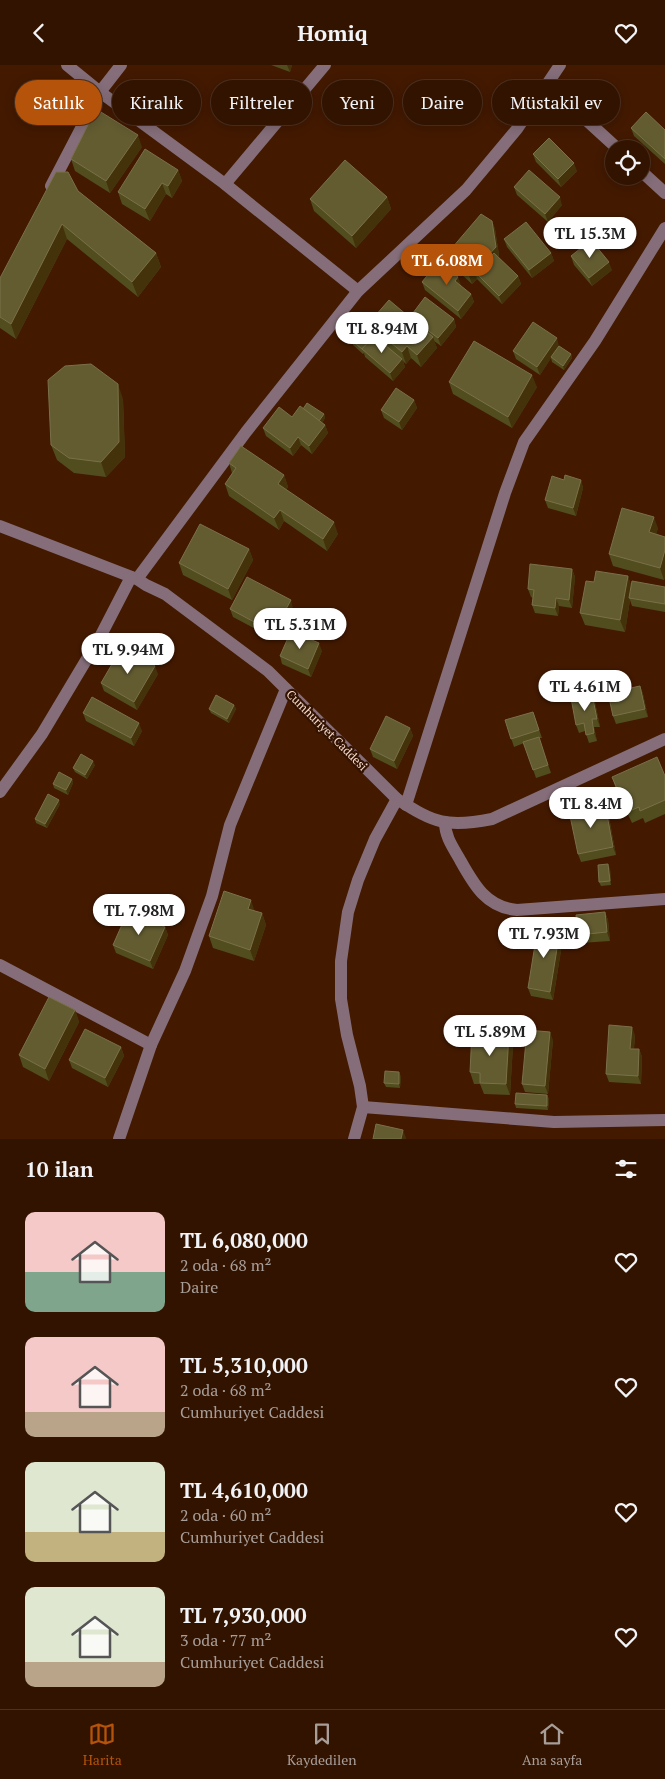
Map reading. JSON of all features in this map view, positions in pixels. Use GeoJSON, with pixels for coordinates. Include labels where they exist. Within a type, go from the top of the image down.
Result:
{"type":"FeatureCollection","features":[{"type":"Feature","properties":{"kind":"street"},"geometry":{"type":"LineString","coordinates":[[67,65],[86,80]]}},
{"type":"Feature","properties":{"kind":"street"},"geometry":{"type":"LineString","coordinates":[[102,89],[121,65]]}},
{"type":"Feature","properties":{"kind":"street"},"geometry":{"type":"LineString","coordinates":[[225,184],[325,65]]}},
{"type":"Feature","properties":{"kind":"street"},"geometry":{"type":"LineString","coordinates":[[551,80],[560,65]]}},
{"type":"Feature","properties":{"kind":"street"},"geometry":{"type":"LineString","coordinates":[[102,92],[225,184],[358,291]]}},
{"type":"Feature","properties":{"kind":"street"},"geometry":{"type":"LineString","coordinates":[[45,198],[83,125]]}},
{"type":"Feature","properties":{"kind":"street"},"geometry":{"type":"LineString","coordinates":[[0,793],[42,734],[134,578],[246,432],[358,291],[466,190],[520,125]]}},
{"type":"Feature","properties":{"kind":"street"},"geometry":{"type":"LineString","coordinates":[[592,125],[608,140]]}},
{"type":"Feature","properties":{"kind":"street"},"geometry":{"type":"LineString","coordinates":[[650,179],[665,193]]}},
{"type":"Feature","properties":{"kind":"street"},"geometry":{"type":"LineString","coordinates":[[354,1139],[363,1107],[341,999],[341,961],[348,912],[358,880],[375,839],[402,802],[505,493],[524,442],[595,341],[665,228]]}},
{"type":"Feature","properties":{"kind":"street","name":"Cumhuriyet Caddesi"},"geometry":{"type":"LineString","coordinates":[[0,526],[134,578],[166,594],[268,671],[402,802],[418,813],[445,822],[468,824],[492,819],[665,739]]}},
{"type":"Feature","properties":{"kind":"street"},"geometry":{"type":"LineString","coordinates":[[119,1139],[151,1045],[186,971],[212,896],[230,825],[286,689]]}},
{"type":"Feature","properties":{"kind":"street"},"geometry":{"type":"LineString","coordinates":[[445,822],[445,830],[449,841],[475,886],[491,901],[506,909],[517,910],[665,899]]}},
{"type":"Feature","properties":{"kind":"street"},"geometry":{"type":"LineString","coordinates":[[0,965],[151,1045]]}},
{"type":"Feature","properties":{"kind":"street"},"geometry":{"type":"LineString","coordinates":[[363,1107],[554,1122],[665,1120]]}},
{"type":"Feature","properties":{"kind":"building"},"geometry":{"type":"Polygon","coordinates":[[[646,112],[665,130],[665,159],[650,145],[650,140],[644,140],[631,128],[646,112]]]}},
{"type":"Feature","properties":{"kind":"building"},"geometry":{"type":"Polygon","coordinates":[[[102,113],[112,119],[112,125],[122,125],[138,135],[106,181],[71,159],[88,125],[102,125],[102,113]]]}},
{"type":"Feature","properties":{"kind":"building"},"geometry":{"type":"Polygon","coordinates":[[[549,138],[574,163],[558,179],[533,154],[549,138]]]}},
{"type":"Feature","properties":{"kind":"building"},"geometry":{"type":"Polygon","coordinates":[[[145,149],[178,170],[168,186],[162,183],[145,209],[118,192],[145,149]]]}},
{"type":"Feature","properties":{"kind":"building"},"geometry":{"type":"Polygon","coordinates":[[[345,160],[387,197],[352,236],[310,199],[345,160]]]}},
{"type":"Feature","properties":{"kind":"building"},"geometry":{"type":"Polygon","coordinates":[[[529,170],[560,197],[545,214],[514,187],[529,170]]]}},
{"type":"Feature","properties":{"kind":"building"},"geometry":{"type":"Polygon","coordinates":[[[56,172],[68,172],[78,191],[156,253],[132,282],[62,224],[11,324],[0,317],[0,278],[56,172]]]}},
{"type":"Feature","properties":{"kind":"building"},"geometry":{"type":"Polygon","coordinates":[[[481,214],[492,221],[496,247],[469,276],[446,255],[481,214]]]}},
{"type":"Feature","properties":{"kind":"building"},"geometry":{"type":"Polygon","coordinates":[[[526,222],[551,253],[529,270],[504,239],[526,222]]]}},
{"type":"Feature","properties":{"kind":"building"},"geometry":{"type":"Polygon","coordinates":[[[591,240],[609,262],[589,278],[571,256],[591,240]]]}},
{"type":"Feature","properties":{"kind":"building"},"geometry":{"type":"Polygon","coordinates":[[[494,253],[518,276],[499,296],[475,272],[494,253]]]}},
{"type":"Feature","properties":{"kind":"building"},"geometry":{"type":"Polygon","coordinates":[[[439,261],[458,277],[455,281],[471,294],[458,311],[422,282],[439,261]]]}},
{"type":"Feature","properties":{"kind":"building"},"geometry":{"type":"Polygon","coordinates":[[[425,297],[454,319],[438,338],[410,317],[425,297]]]}},
{"type":"Feature","properties":{"kind":"building"},"geometry":{"type":"Polygon","coordinates":[[[389,300],[433,337],[417,355],[407,346],[402,352],[368,324],[389,300]]]}},
{"type":"Feature","properties":{"kind":"building"},"geometry":{"type":"Polygon","coordinates":[[[533,322],[557,338],[537,367],[513,351],[533,322]]]}},
{"type":"Feature","properties":{"kind":"building"},"geometry":{"type":"Polygon","coordinates":[[[362,329],[372,338],[362,349],[352,341],[362,329]]]}},
{"type":"Feature","properties":{"kind":"building"},"geometry":{"type":"Polygon","coordinates":[[[374,336],[402,359],[390,373],[362,349],[374,336]]]}},
{"type":"Feature","properties":{"kind":"building"},"geometry":{"type":"Polygon","coordinates":[[[474,341],[532,375],[508,417],[449,382],[474,341]]]}},
{"type":"Feature","properties":{"kind":"building"},"geometry":{"type":"Polygon","coordinates":[[[559,346],[571,354],[563,366],[551,357],[559,346]]]}},
{"type":"Feature","properties":{"kind":"building"},"geometry":{"type":"Polygon","coordinates":[[[91,364],[118,384],[119,442],[101,462],[69,458],[51,445],[48,380],[65,366],[91,364]]]}},
{"type":"Feature","properties":{"kind":"building"},"geometry":{"type":"Polygon","coordinates":[[[396,388],[414,400],[399,422],[381,410],[396,388]]]}},
{"type":"Feature","properties":{"kind":"building"},"geometry":{"type":"Polygon","coordinates":[[[307,403],[324,414],[319,421],[303,409],[307,403]]]}},
{"type":"Feature","properties":{"kind":"building"},"geometry":{"type":"Polygon","coordinates":[[[300,406],[325,425],[309,446],[298,437],[290,448],[263,428],[279,407],[292,417],[300,406]]]}},
{"type":"Feature","properties":{"kind":"building"},"geometry":{"type":"Polygon","coordinates":[[[241,446],[284,475],[278,484],[334,522],[323,539],[280,510],[274,518],[225,484],[236,468],[229,463],[241,446]]]}},
{"type":"Feature","properties":{"kind":"building"},"geometry":{"type":"Polygon","coordinates":[[[565,475],[581,480],[573,508],[545,500],[552,476],[564,480],[565,475]]]}},
{"type":"Feature","properties":{"kind":"building"},"geometry":{"type":"Polygon","coordinates":[[[622,508],[654,517],[649,532],[665,537],[665,550],[660,568],[609,554],[622,508]]]}},
{"type":"Feature","properties":{"kind":"building"},"geometry":{"type":"Polygon","coordinates":[[[200,524],[249,549],[228,589],[179,563],[200,524]]]}},
{"type":"Feature","properties":{"kind":"building"},"geometry":{"type":"Polygon","coordinates":[[[530,564],[572,569],[569,600],[556,598],[555,608],[532,605],[534,590],[528,589],[530,564]]]}},
{"type":"Feature","properties":{"kind":"building"},"geometry":{"type":"Polygon","coordinates":[[[596,571],[628,576],[620,620],[580,613],[586,581],[594,582],[596,571]]]}},
{"type":"Feature","properties":{"kind":"building"},"geometry":{"type":"Polygon","coordinates":[[[247,577],[291,600],[280,620],[265,611],[258,624],[230,609],[247,577]]]}},
{"type":"Feature","properties":{"kind":"building"},"geometry":{"type":"Polygon","coordinates":[[[632,581],[665,587],[665,604],[629,598],[632,581]]]}},
{"type":"Feature","properties":{"kind":"building"},"geometry":{"type":"Polygon","coordinates":[[[291,631],[319,643],[308,669],[280,656],[291,631]]]}},
{"type":"Feature","properties":{"kind":"building"},"geometry":{"type":"Polygon","coordinates":[[[122,647],[155,666],[134,702],[101,683],[122,647]]]}},
{"type":"Feature","properties":{"kind":"building"},"geometry":{"type":"Polygon","coordinates":[[[640,686],[645,709],[613,716],[608,693],[640,686]]]}},
{"type":"Feature","properties":{"kind":"building"},"geometry":{"type":"Polygon","coordinates":[[[592,694],[597,719],[592,719],[594,733],[586,735],[584,723],[576,725],[571,698],[592,694]]]}},
{"type":"Feature","properties":{"kind":"building"},"geometry":{"type":"Polygon","coordinates":[[[216,695],[234,705],[227,719],[209,709],[216,695]]]}},
{"type":"Feature","properties":{"kind":"building"},"geometry":{"type":"Polygon","coordinates":[[[92,697],[139,723],[131,738],[83,713],[92,697]]]}},
{"type":"Feature","properties":{"kind":"building"},"geometry":{"type":"Polygon","coordinates":[[[533,712],[539,730],[511,739],[505,720],[533,712]]]}},
{"type":"Feature","properties":{"kind":"building"},"geometry":{"type":"Polygon","coordinates":[[[386,716],[410,728],[394,761],[370,749],[386,716]]]}},
{"type":"Feature","properties":{"kind":"building"},"geometry":{"type":"Polygon","coordinates":[[[539,737],[548,765],[533,770],[523,742],[539,737]]]}},
{"type":"Feature","properties":{"kind":"building"},"geometry":{"type":"Polygon","coordinates":[[[81,754],[93,761],[85,775],[73,768],[81,754]]]}},
{"type":"Feature","properties":{"kind":"building"},"geometry":{"type":"Polygon","coordinates":[[[657,757],[665,776],[665,800],[640,811],[639,807],[627,812],[612,777],[657,757]]]}},
{"type":"Feature","properties":{"kind":"building"},"geometry":{"type":"Polygon","coordinates":[[[59,772],[72,779],[66,790],[53,784],[59,772]]]}},
{"type":"Feature","properties":{"kind":"building"},"geometry":{"type":"Polygon","coordinates":[[[48,794],[59,800],[45,824],[35,819],[48,794]]]}},
{"type":"Feature","properties":{"kind":"building"},"geometry":{"type":"Polygon","coordinates":[[[605,804],[613,847],[578,854],[569,811],[605,804]]]}},
{"type":"Feature","properties":{"kind":"building"},"geometry":{"type":"Polygon","coordinates":[[[608,864],[610,881],[599,882],[598,865],[608,864]]]}},
{"type":"Feature","properties":{"kind":"building"},"geometry":{"type":"Polygon","coordinates":[[[224,891],[251,900],[248,909],[262,913],[250,950],[209,936],[224,891]]]}},
{"type":"Feature","properties":{"kind":"building"},"geometry":{"type":"Polygon","coordinates":[[[128,911],[165,927],[150,961],[113,945],[128,911]]]}},
{"type":"Feature","properties":{"kind":"building"},"geometry":{"type":"Polygon","coordinates":[[[605,912],[607,932],[578,935],[576,915],[605,912]]]}},
{"type":"Feature","properties":{"kind":"building"},"geometry":{"type":"Polygon","coordinates":[[[538,926],[560,930],[550,992],[528,988],[538,926]]]}},
{"type":"Feature","properties":{"kind":"building"},"geometry":{"type":"Polygon","coordinates":[[[49,997],[75,1010],[45,1069],[19,1055],[49,997]]]}},
{"type":"Feature","properties":{"kind":"building"},"geometry":{"type":"Polygon","coordinates":[[[609,1025],[632,1027],[630,1049],[639,1049],[638,1076],[606,1074],[609,1025]]]}},
{"type":"Feature","properties":{"kind":"building"},"geometry":{"type":"Polygon","coordinates":[[[85,1029],[121,1047],[105,1078],[69,1060],[85,1029]]]}},
{"type":"Feature","properties":{"kind":"building"},"geometry":{"type":"Polygon","coordinates":[[[527,1030],[550,1032],[545,1086],[522,1084],[527,1030]]]}},
{"type":"Feature","properties":{"kind":"building"},"geometry":{"type":"Polygon","coordinates":[[[472,1032],[509,1034],[506,1084],[480,1083],[480,1073],[470,1072],[472,1032]]]}},
{"type":"Feature","properties":{"kind":"building"},"geometry":{"type":"Polygon","coordinates":[[[385,1071],[399,1072],[399,1084],[384,1083],[385,1071]]]}},
{"type":"Feature","properties":{"kind":"building"},"geometry":{"type":"Polygon","coordinates":[[[516,1093],[547,1095],[547,1106],[515,1104],[516,1093]]]}},
{"type":"Feature","properties":{"kind":"building"},"geometry":{"type":"Polygon","coordinates":[[[376,1124],[403,1130],[401,1139],[373,1139],[376,1124]]]}}]}
